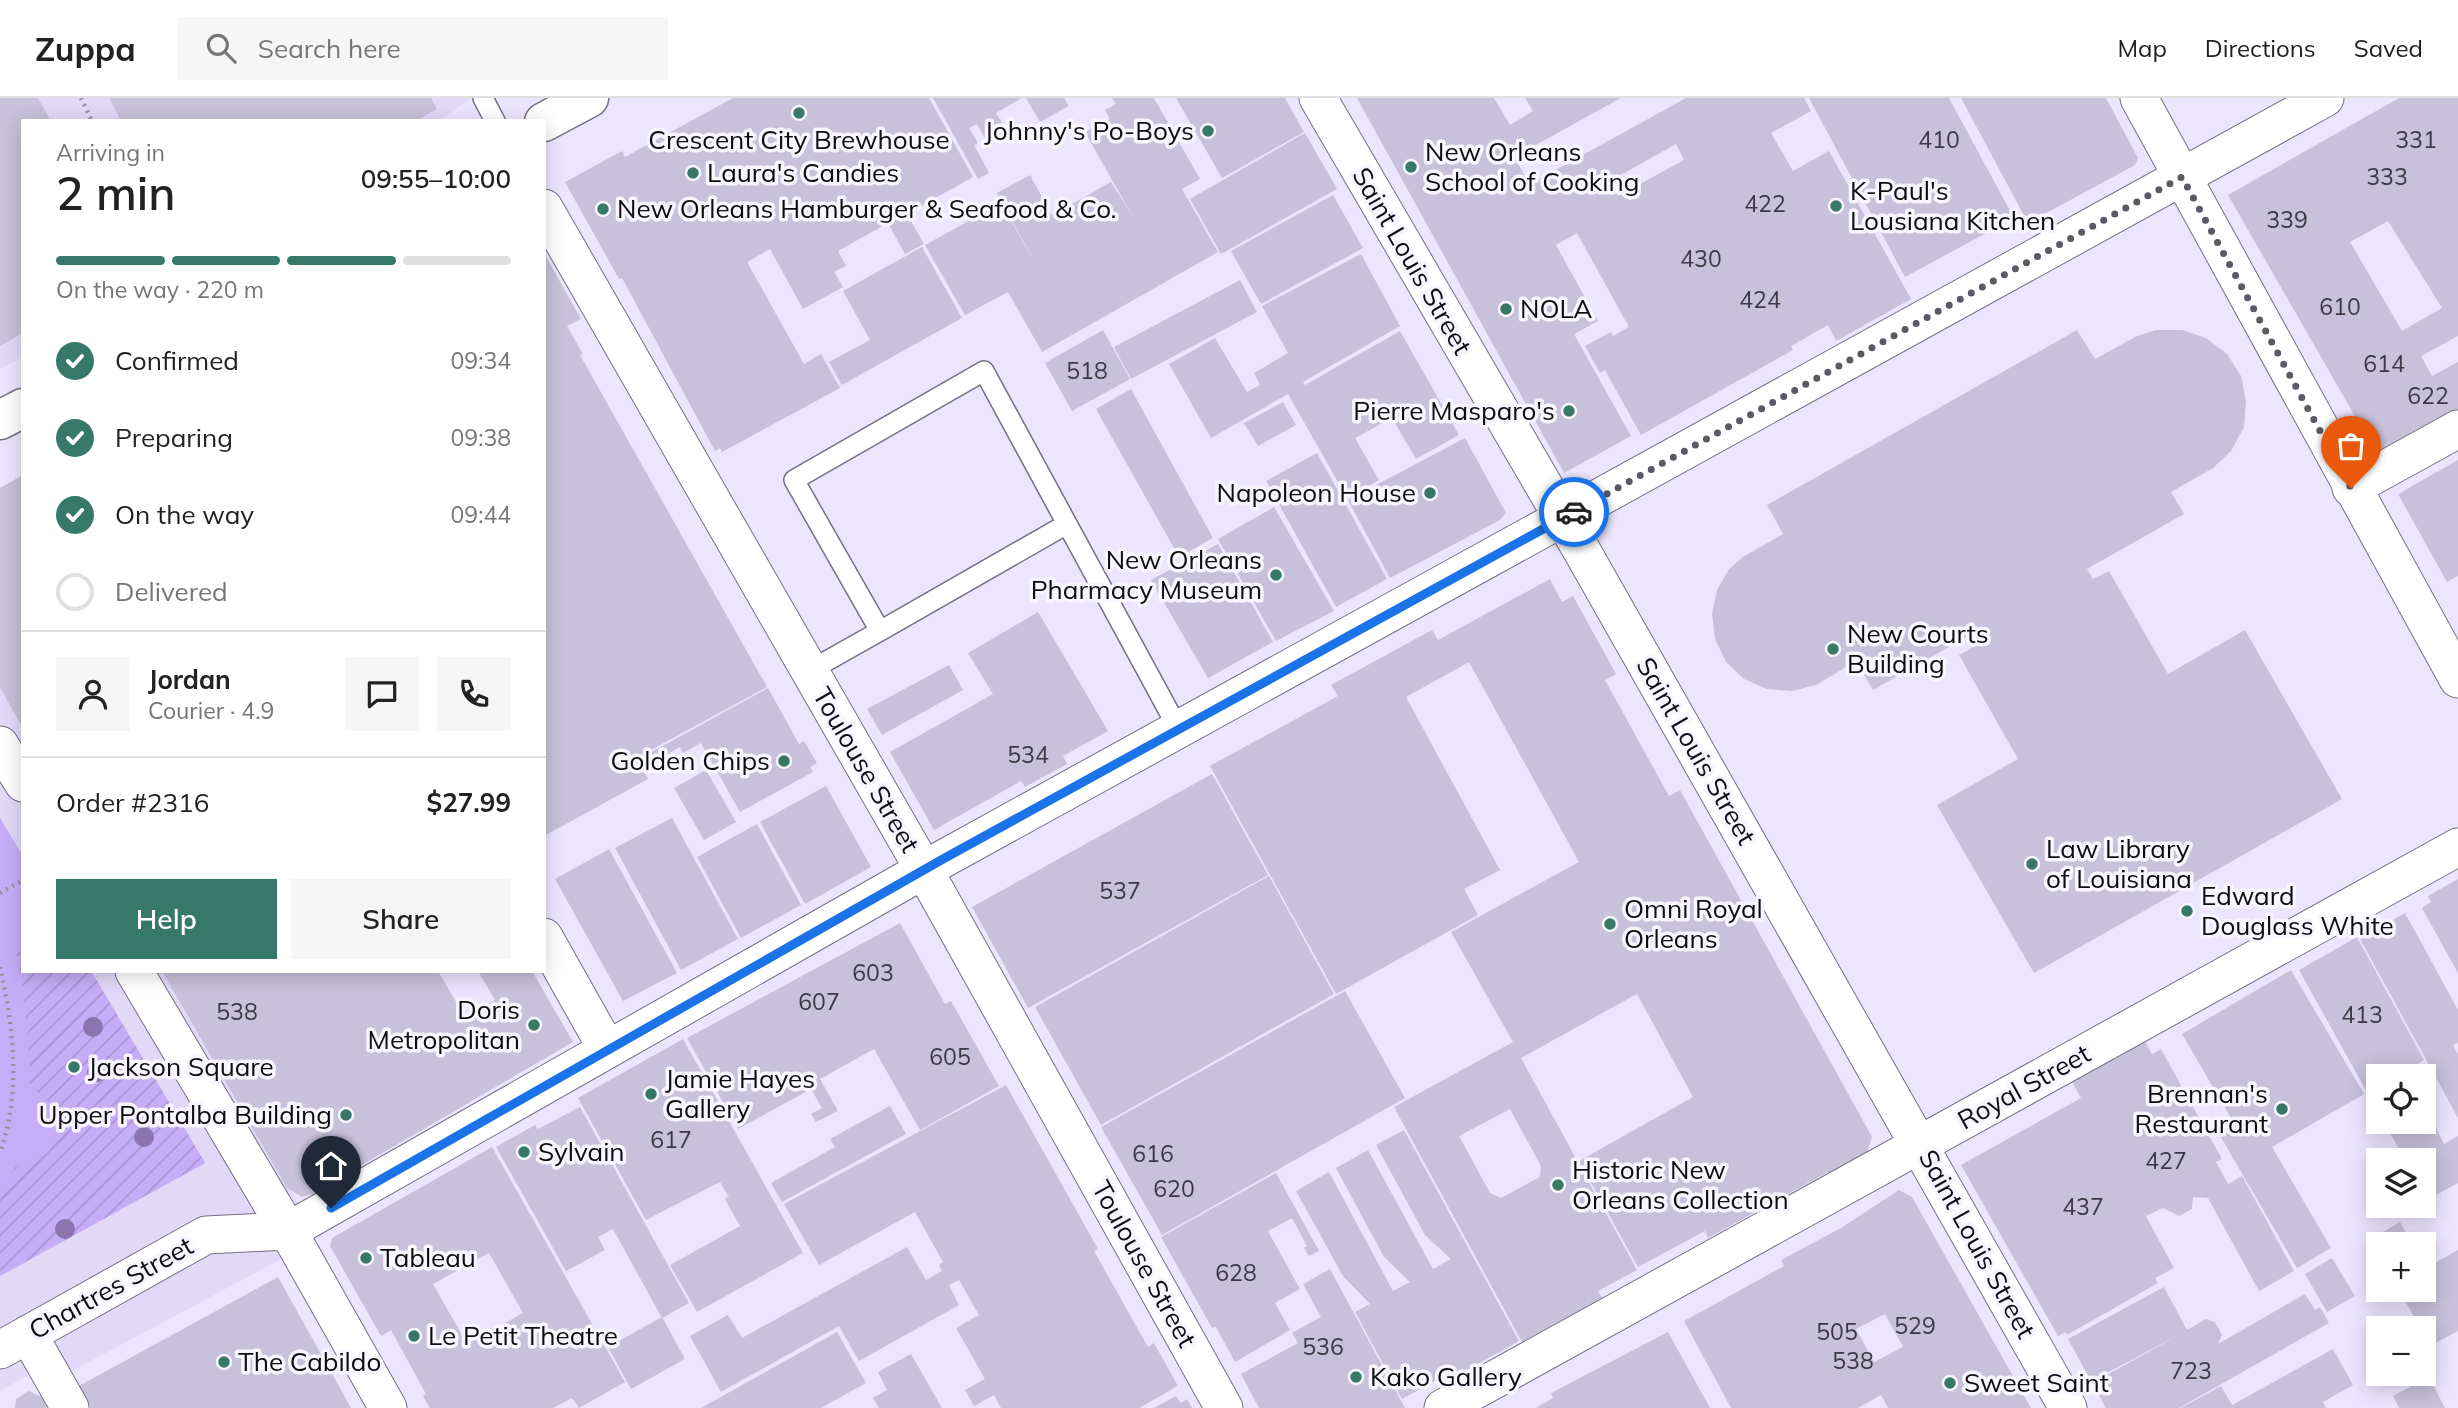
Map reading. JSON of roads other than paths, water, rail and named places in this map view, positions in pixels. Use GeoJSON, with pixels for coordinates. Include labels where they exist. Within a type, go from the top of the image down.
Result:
{"type":"FeatureCollection","features":[{"type":"Feature","properties":{"kind":"street"},"geometry":{"type":"LineString","coordinates":[[546,121],[589,98]]}},
{"type":"Feature","properties":{"kind":"street","name":"Saint Louis Street"},"geometry":{"type":"LineString","coordinates":[[1318,98],[1921,1144],[2068,1408]]}},
{"type":"Feature","properties":{"kind":"street"},"geometry":{"type":"LineString","coordinates":[[2139,98],[2458,679]]}},
{"type":"Feature","properties":{"kind":"street","name":"Chartres Street"},"geometry":{"type":"LineString","coordinates":[[14,1342],[206,1235],[288,1231],[923,870],[2325,98]]}},
{"type":"Feature","properties":{"kind":"street","name":"Toulouse Street"},"geometry":{"type":"LineString","coordinates":[[546,211],[923,870],[1224,1408]]}},
{"type":"Feature","properties":{"kind":"street"},"geometry":{"type":"LineString","coordinates":[[0,420],[21,409]]}},
{"type":"Feature","properties":{"kind":"street"},"geometry":{"type":"LineString","coordinates":[[2351,488],[2458,429]]}},
{"type":"Feature","properties":{"kind":"street"},"geometry":{"type":"LineString","coordinates":[[0,745],[21,780]]}},
{"type":"Feature","properties":{"kind":"street","name":"Royal Street"},"geometry":{"type":"LineString","coordinates":[[1443,1408],[2458,847]]}},
{"type":"Feature","properties":{"kind":"street"},"geometry":{"type":"LineString","coordinates":[[546,941],[607,1049]]}},
{"type":"Feature","properties":{"kind":"street"},"geometry":{"type":"LineString","coordinates":[[135,973],[288,1231],[388,1408]]}},
{"type":"Feature","properties":{"kind":"street"},"geometry":{"type":"LineString","coordinates":[[206,1235],[267,1197]]}},
{"type":"Feature","properties":{"kind":"street"},"geometry":{"type":"LineString","coordinates":[[14,1342],[70,1408]]}},
{"type":"Feature","properties":{"kind":"lane"},"geometry":{"type":"LineString","coordinates":[[483,98],[494,119]]}},
{"type":"Feature","properties":{"kind":"lane"},"geometry":{"type":"LineString","coordinates":[[880,631],[794,480],[984,372],[1179,730]]}},
{"type":"Feature","properties":{"kind":"lane"},"geometry":{"type":"LineString","coordinates":[[809,671],[1067,524]]}},
{"type":"Feature","properties":{"kind":"place","name":"Crescent City Brewhouse"},"geometry":{"type":"Point","coordinates":[799,113]}},
{"type":"Feature","properties":{"kind":"place","name":"Johnny's Po-Boys"},"geometry":{"type":"Point","coordinates":[1208,131]}},
{"type":"Feature","properties":{"kind":"place","name":"New Orleans School of Cooking"},"geometry":{"type":"Point","coordinates":[1411,167]}},
{"type":"Feature","properties":{"kind":"place","name":"Laura's Candies"},"geometry":{"type":"Point","coordinates":[693,173]}},
{"type":"Feature","properties":{"kind":"place","name":"K-Paul's Lousiana Kitchen"},"geometry":{"type":"Point","coordinates":[1836,206]}},
{"type":"Feature","properties":{"kind":"place","name":"New Orleans Hamburger & Seafood & Co."},"geometry":{"type":"Point","coordinates":[603,209]}},
{"type":"Feature","properties":{"kind":"place","name":"NOLA"},"geometry":{"type":"Point","coordinates":[1506,309]}},
{"type":"Feature","properties":{"kind":"place","name":"Pierre Masparo's"},"geometry":{"type":"Point","coordinates":[1569,411]}},
{"type":"Feature","properties":{"kind":"place","name":"Napoleon House"},"geometry":{"type":"Point","coordinates":[1430,493]}},
{"type":"Feature","properties":{"kind":"place","name":"New Orleans Pharmacy Museum"},"geometry":{"type":"Point","coordinates":[1276,575]}},
{"type":"Feature","properties":{"kind":"place","name":"New Courts Building"},"geometry":{"type":"Point","coordinates":[1833,649]}},
{"type":"Feature","properties":{"kind":"place","name":"Golden Chips"},"geometry":{"type":"Point","coordinates":[784,761]}},
{"type":"Feature","properties":{"kind":"place","name":"Law Library of Louisiana"},"geometry":{"type":"Point","coordinates":[2032,864]}},
{"type":"Feature","properties":{"kind":"place","name":"Edward Douglass White"},"geometry":{"type":"Point","coordinates":[2187,911]}},
{"type":"Feature","properties":{"kind":"place","name":"Omni Royal Orleans"},"geometry":{"type":"Point","coordinates":[1610,924]}},
{"type":"Feature","properties":{"kind":"place","name":"Doris Metropolitan"},"geometry":{"type":"Point","coordinates":[534,1025]}},
{"type":"Feature","properties":{"kind":"place","name":"Jackson Square"},"geometry":{"type":"Point","coordinates":[74,1067]}},
{"type":"Feature","properties":{"kind":"place","name":"Jamie Hayes Gallery"},"geometry":{"type":"Point","coordinates":[651,1094]}},
{"type":"Feature","properties":{"kind":"place","name":"Brennan's Restaurant"},"geometry":{"type":"Point","coordinates":[2282,1109]}},
{"type":"Feature","properties":{"kind":"place","name":"Upper Pontalba Building"},"geometry":{"type":"Point","coordinates":[346,1115]}},
{"type":"Feature","properties":{"kind":"place","name":"Sylvain"},"geometry":{"type":"Point","coordinates":[524,1152]}},
{"type":"Feature","properties":{"kind":"place","name":"Historic New Orleans Collection"},"geometry":{"type":"Point","coordinates":[1558,1185]}},
{"type":"Feature","properties":{"kind":"place","name":"Tableau"},"geometry":{"type":"Point","coordinates":[366,1258]}},
{"type":"Feature","properties":{"kind":"place","name":"Le Petit Theatre"},"geometry":{"type":"Point","coordinates":[414,1336]}},
{"type":"Feature","properties":{"kind":"place","name":"The Cabildo"},"geometry":{"type":"Point","coordinates":[224,1362]}},
{"type":"Feature","properties":{"kind":"place","name":"Kako Gallery"},"geometry":{"type":"Point","coordinates":[1356,1377]}},
{"type":"Feature","properties":{"kind":"place","name":"Sweet Saint"},"geometry":{"type":"Point","coordinates":[1950,1383]}}]}
